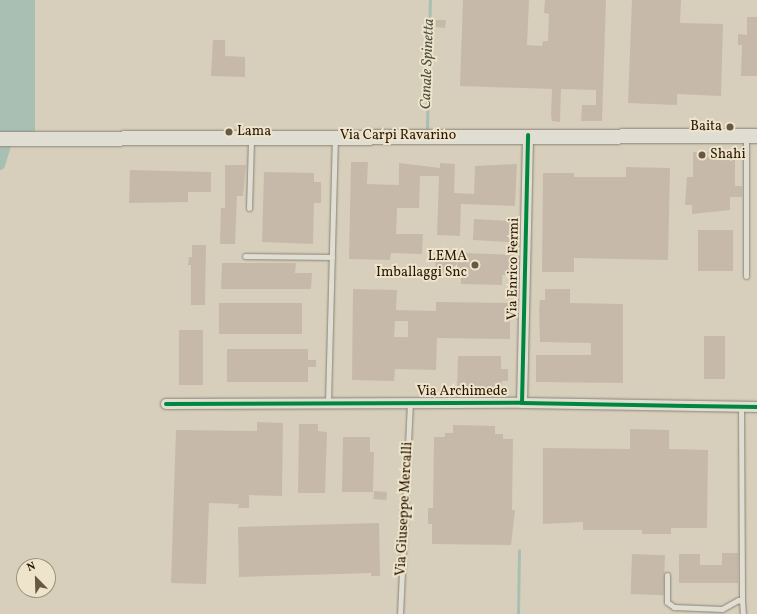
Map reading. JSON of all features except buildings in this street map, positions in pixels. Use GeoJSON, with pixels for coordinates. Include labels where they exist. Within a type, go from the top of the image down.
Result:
{"type":"FeatureCollection","features":[{"type":"Feature","properties":{"kind":"main road","name":"Via Carpi Ravarino"},"geometry":{"type":"LineString","coordinates":[[0,139],[528,135],[751,136]]}},
{"type":"Feature","properties":{"kind":"street","name":"Via Enrico Fermi"},"geometry":{"type":"LineString","coordinates":[[522,403],[528,135]]}},
{"type":"Feature","properties":{"kind":"street","name":"Via Archimede"},"geometry":{"type":"LineString","coordinates":[[166,404],[328,402],[522,403],[757,407]]}},
{"type":"Feature","properties":{"kind":"lane"},"geometry":{"type":"LineString","coordinates":[[328,402],[335,136]]}},
{"type":"Feature","properties":{"kind":"lane"},"geometry":{"type":"LineString","coordinates":[[746,276],[751,136]]}},
{"type":"Feature","properties":{"kind":"lane"},"geometry":{"type":"LineString","coordinates":[[249,208],[252,137]]}},
{"type":"Feature","properties":{"kind":"lane"},"geometry":{"type":"LineString","coordinates":[[245,256],[332,257]]}},
{"type":"Feature","properties":{"kind":"lane","name":"Via Giuseppe Mercalli"},"geometry":{"type":"LineString","coordinates":[[400,614],[410,403]]}},
{"type":"Feature","properties":{"kind":"lane"},"geometry":{"type":"LineString","coordinates":[[741,407],[743,614]]}},
{"type":"Feature","properties":{"kind":"lane"},"geometry":{"type":"LineString","coordinates":[[667,574],[667,602],[674,607],[722,609],[738,600],[742,601]]}},
{"type":"Feature","properties":{"kind":"shaded area"},"geometry":{"type":"Polygon","coordinates":[[[0,0],[35,0],[35,132],[0,132],[0,0]]]}},
{"type":"Feature","properties":{"kind":"waterway","name":"Canale Spinetta"},"geometry":{"type":"LineString","coordinates":[[427,128],[430,0]]}},
{"type":"Feature","properties":{"kind":"waterway"},"geometry":{"type":"LineString","coordinates":[[0,165],[10,133]]}},
{"type":"Feature","properties":{"kind":"waterway","name":"Canale Spinetta"},"geometry":{"type":"LineString","coordinates":[[518,614],[519,551]]}},
{"type":"Feature","properties":{"kind":"cycle path"},"geometry":{"type":"LineString","coordinates":[[522,403],[528,135]]}},
{"type":"Feature","properties":{"kind":"cycle path"},"geometry":{"type":"LineString","coordinates":[[166,404],[522,403],[757,407]]}},
{"type":"Feature","properties":{"kind":"place","name":"Baita"},"geometry":{"type":"Point","coordinates":[730,127]}},
{"type":"Feature","properties":{"kind":"place","name":"Lama"},"geometry":{"type":"Point","coordinates":[229,132]}},
{"type":"Feature","properties":{"kind":"place","name":"Shahi"},"geometry":{"type":"Point","coordinates":[702,155]}},
{"type":"Feature","properties":{"kind":"place","name":"LEMA Imballaggi Snc"},"geometry":{"type":"Point","coordinates":[475,265]}}]}
